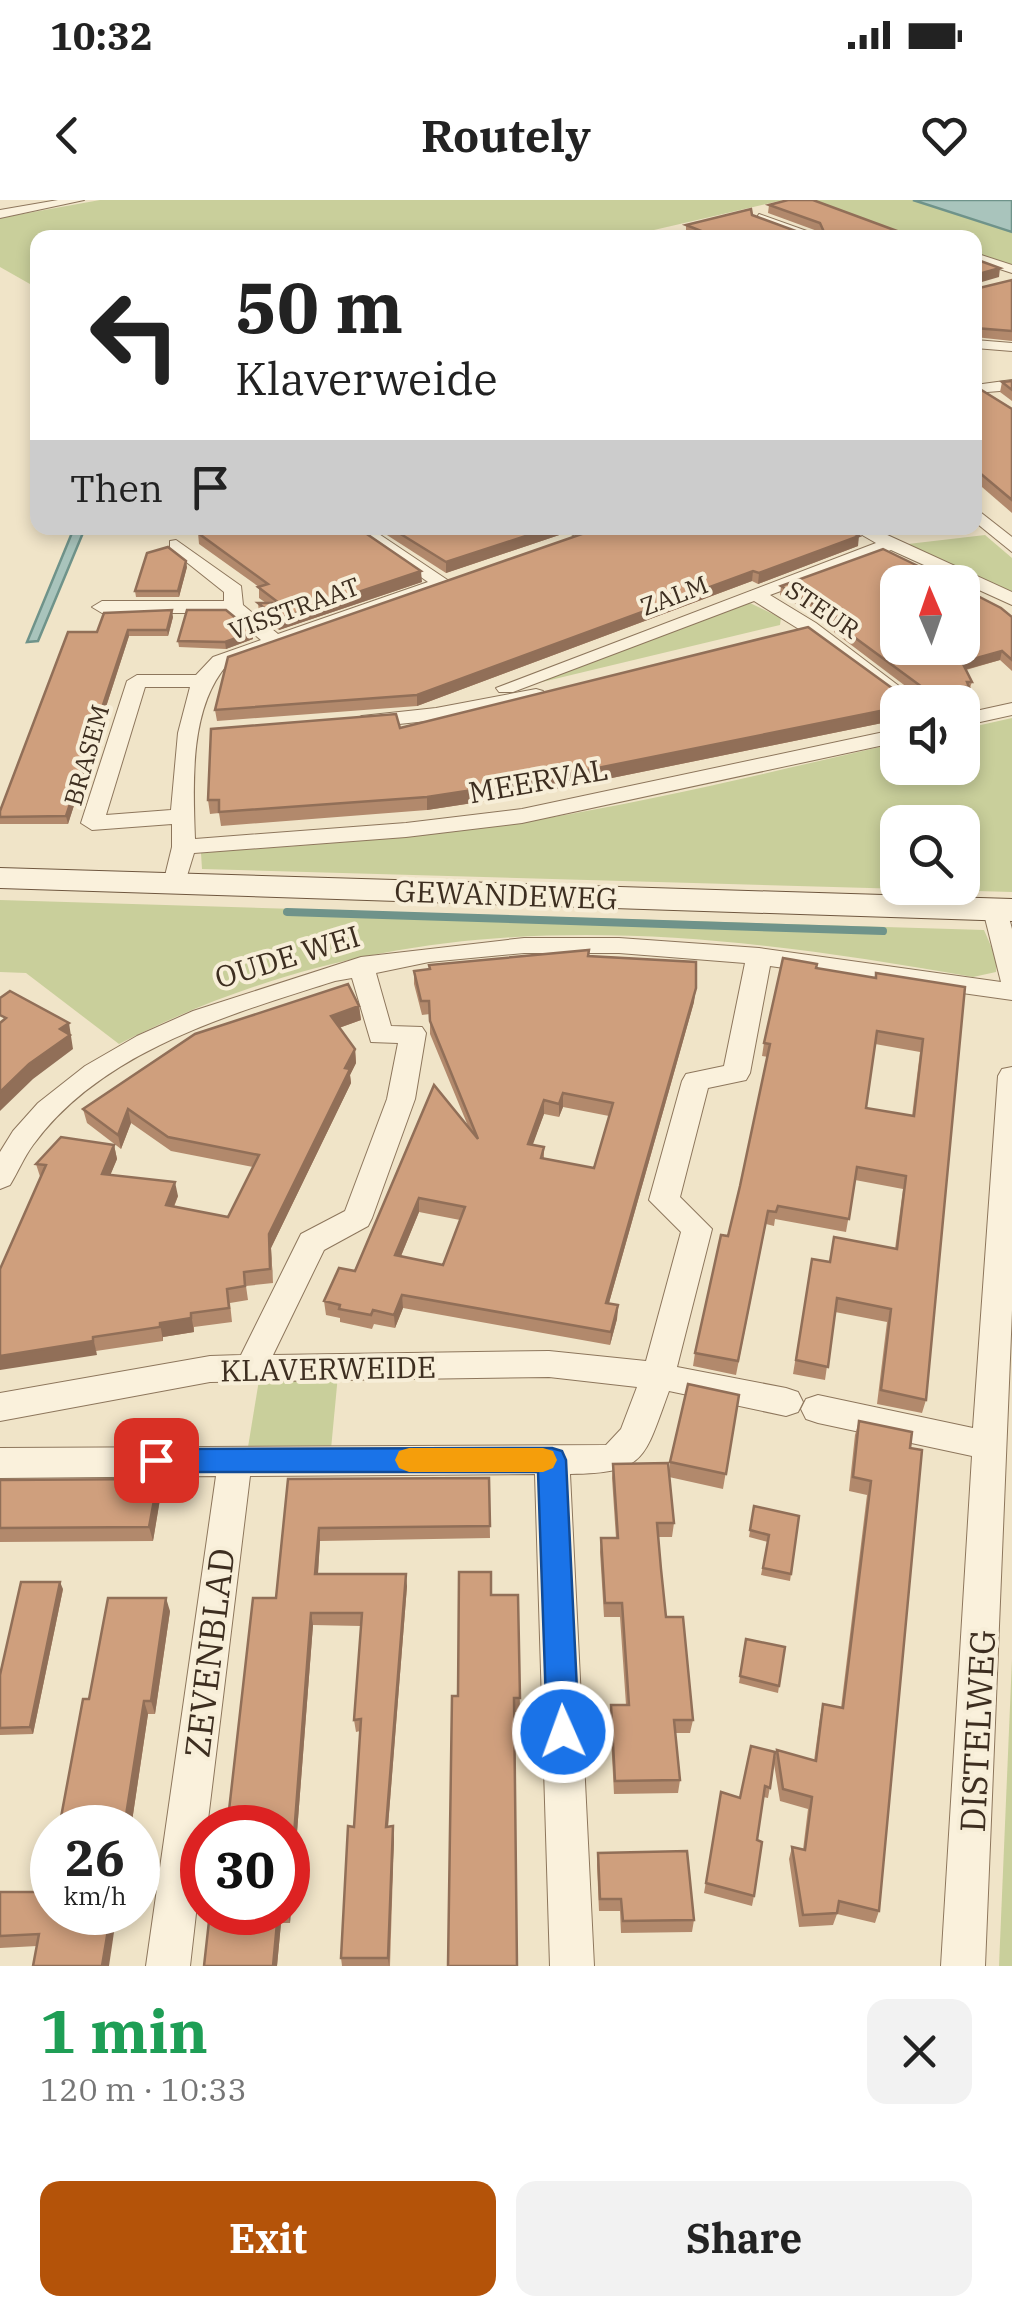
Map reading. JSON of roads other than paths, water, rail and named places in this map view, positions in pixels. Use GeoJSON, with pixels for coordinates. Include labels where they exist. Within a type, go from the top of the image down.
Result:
{"type":"FeatureCollection","features":[{"type":"Feature","properties":{"kind":"street"},"geometry":{"type":"LineString","coordinates":[[0,214],[78,200]]}},
{"type":"Feature","properties":{"kind":"street"},"geometry":{"type":"LineString","coordinates":[[756,217],[792,230]]}},
{"type":"Feature","properties":{"kind":"street"},"geometry":{"type":"LineString","coordinates":[[982,258],[1012,269]]}},
{"type":"Feature","properties":{"kind":"street"},"geometry":{"type":"LineString","coordinates":[[982,345],[1012,347]]}},
{"type":"Feature","properties":{"kind":"street"},"geometry":{"type":"LineString","coordinates":[[982,387],[1012,385]]}},
{"type":"Feature","properties":{"kind":"street"},"geometry":{"type":"LineString","coordinates":[[982,391],[998,404]]}},
{"type":"Feature","properties":{"kind":"street"},"geometry":{"type":"LineString","coordinates":[[1003,528],[1012,547]]}},
{"type":"Feature","properties":{"kind":"street","name":"VISSTRAAT"},"geometry":{"type":"LineString","coordinates":[[202,681],[220,661],[451,580],[371,535]]}},
{"type":"Feature","properties":{"kind":"street"},"geometry":{"type":"LineString","coordinates":[[546,548],[570,535]]}},
{"type":"Feature","properties":{"kind":"street"},"geometry":{"type":"LineString","coordinates":[[874,535],[1012,598]]}},
{"type":"Feature","properties":{"kind":"street","name":"ZALM"},"geometry":{"type":"LineString","coordinates":[[480,705],[492,693],[892,543]]}},
{"type":"Feature","properties":{"kind":"street"},"geometry":{"type":"LineString","coordinates":[[176,546],[194,586],[233,607],[273,640]]}},
{"type":"Feature","properties":{"kind":"street"},"geometry":{"type":"LineString","coordinates":[[102,607],[194,586],[234,590],[233,607]]}},
{"type":"Feature","properties":{"kind":"street","name":"STEUR"},"geometry":{"type":"LineString","coordinates":[[755,594],[809,627],[887,685]]}},
{"type":"Feature","properties":{"kind":"street"},"geometry":{"type":"LineString","coordinates":[[771,636],[809,627]]}},
{"type":"Feature","properties":{"kind":"street","name":"BRASEM"},"geometry":{"type":"LineString","coordinates":[[182,816],[92,823],[136,681],[202,681]]}},
{"type":"Feature","properties":{"kind":"street"},"geometry":{"type":"LineString","coordinates":[[175,884],[184,847],[182,788],[189,734],[202,681]]}},
{"type":"Feature","properties":{"kind":"street","name":"ZALM"},"geometry":{"type":"LineString","coordinates":[[333,724],[436,714],[581,683]]}},
{"type":"Feature","properties":{"kind":"street"},"geometry":{"type":"LineString","coordinates":[[980,716],[1012,709]]}},
{"type":"Feature","properties":{"kind":"street"},"geometry":{"type":"LineString","coordinates":[[189,734],[221,731]]}},
{"type":"Feature","properties":{"kind":"street","name":"MEERVAL"},"geometry":{"type":"LineString","coordinates":[[184,847],[406,830],[522,816],[880,739]]}},
{"type":"Feature","properties":{"kind":"street","name":"GEWANDEWEG"},"geometry":{"type":"LineString","coordinates":[[0,878],[1004,910]]}},
{"type":"Feature","properties":{"kind":"street"},"geometry":{"type":"LineString","coordinates":[[1004,910],[1012,979]]}},
{"type":"Feature","properties":{"kind":"street","name":"OUDE WEI"},"geometry":{"type":"LineString","coordinates":[[0,1178],[27,1133],[114,1058],[171,1028],[297,980],[361,965],[503,944],[652,945],[1012,992]]}},
{"type":"Feature","properties":{"kind":"street"},"geometry":{"type":"LineString","coordinates":[[0,1462],[614,1459],[635,1437],[658,1376],[696,1229],[664,1200],[696,1081],[736,1073],[759,956]]}},
{"type":"Feature","properties":{"kind":"street"},"geometry":{"type":"LineString","coordinates":[[251,1368],[312,1242],[357,1218],[401,1099],[413,1033],[380,1036],[361,965]]}},
{"type":"Feature","properties":{"kind":"street","name":"DISTELWEG"},"geometry":{"type":"LineString","coordinates":[[962,1966],[1003,1178],[1012,1076]]}},
{"type":"Feature","properties":{"kind":"street","name":"KLAVERWEIDE"},"geometry":{"type":"LineString","coordinates":[[0,1407],[210,1369],[549,1364],[658,1376],[990,1446]]}},
{"type":"Feature","properties":{"kind":"street","name":"ZEVENBLAD"},"geometry":{"type":"LineString","coordinates":[[168,1966],[234,1460]]}},
{"type":"Feature","properties":{"kind":"street"},"geometry":{"type":"LineString","coordinates":[[552,1460],[572,1966]]}},
{"type":"Feature","properties":{"kind":"water"},"geometry":{"type":"Polygon","coordinates":[[[913,200],[1012,200],[1012,232],[913,200]]]}},
{"type":"Feature","properties":{"kind":"water"},"geometry":{"type":"Polygon","coordinates":[[[71,535],[82,535],[38,641],[27,642],[71,535]]]}},
{"type":"Feature","properties":{"kind":"waterway"},"geometry":{"type":"LineString","coordinates":[[287,912],[883,931]]}}]}
